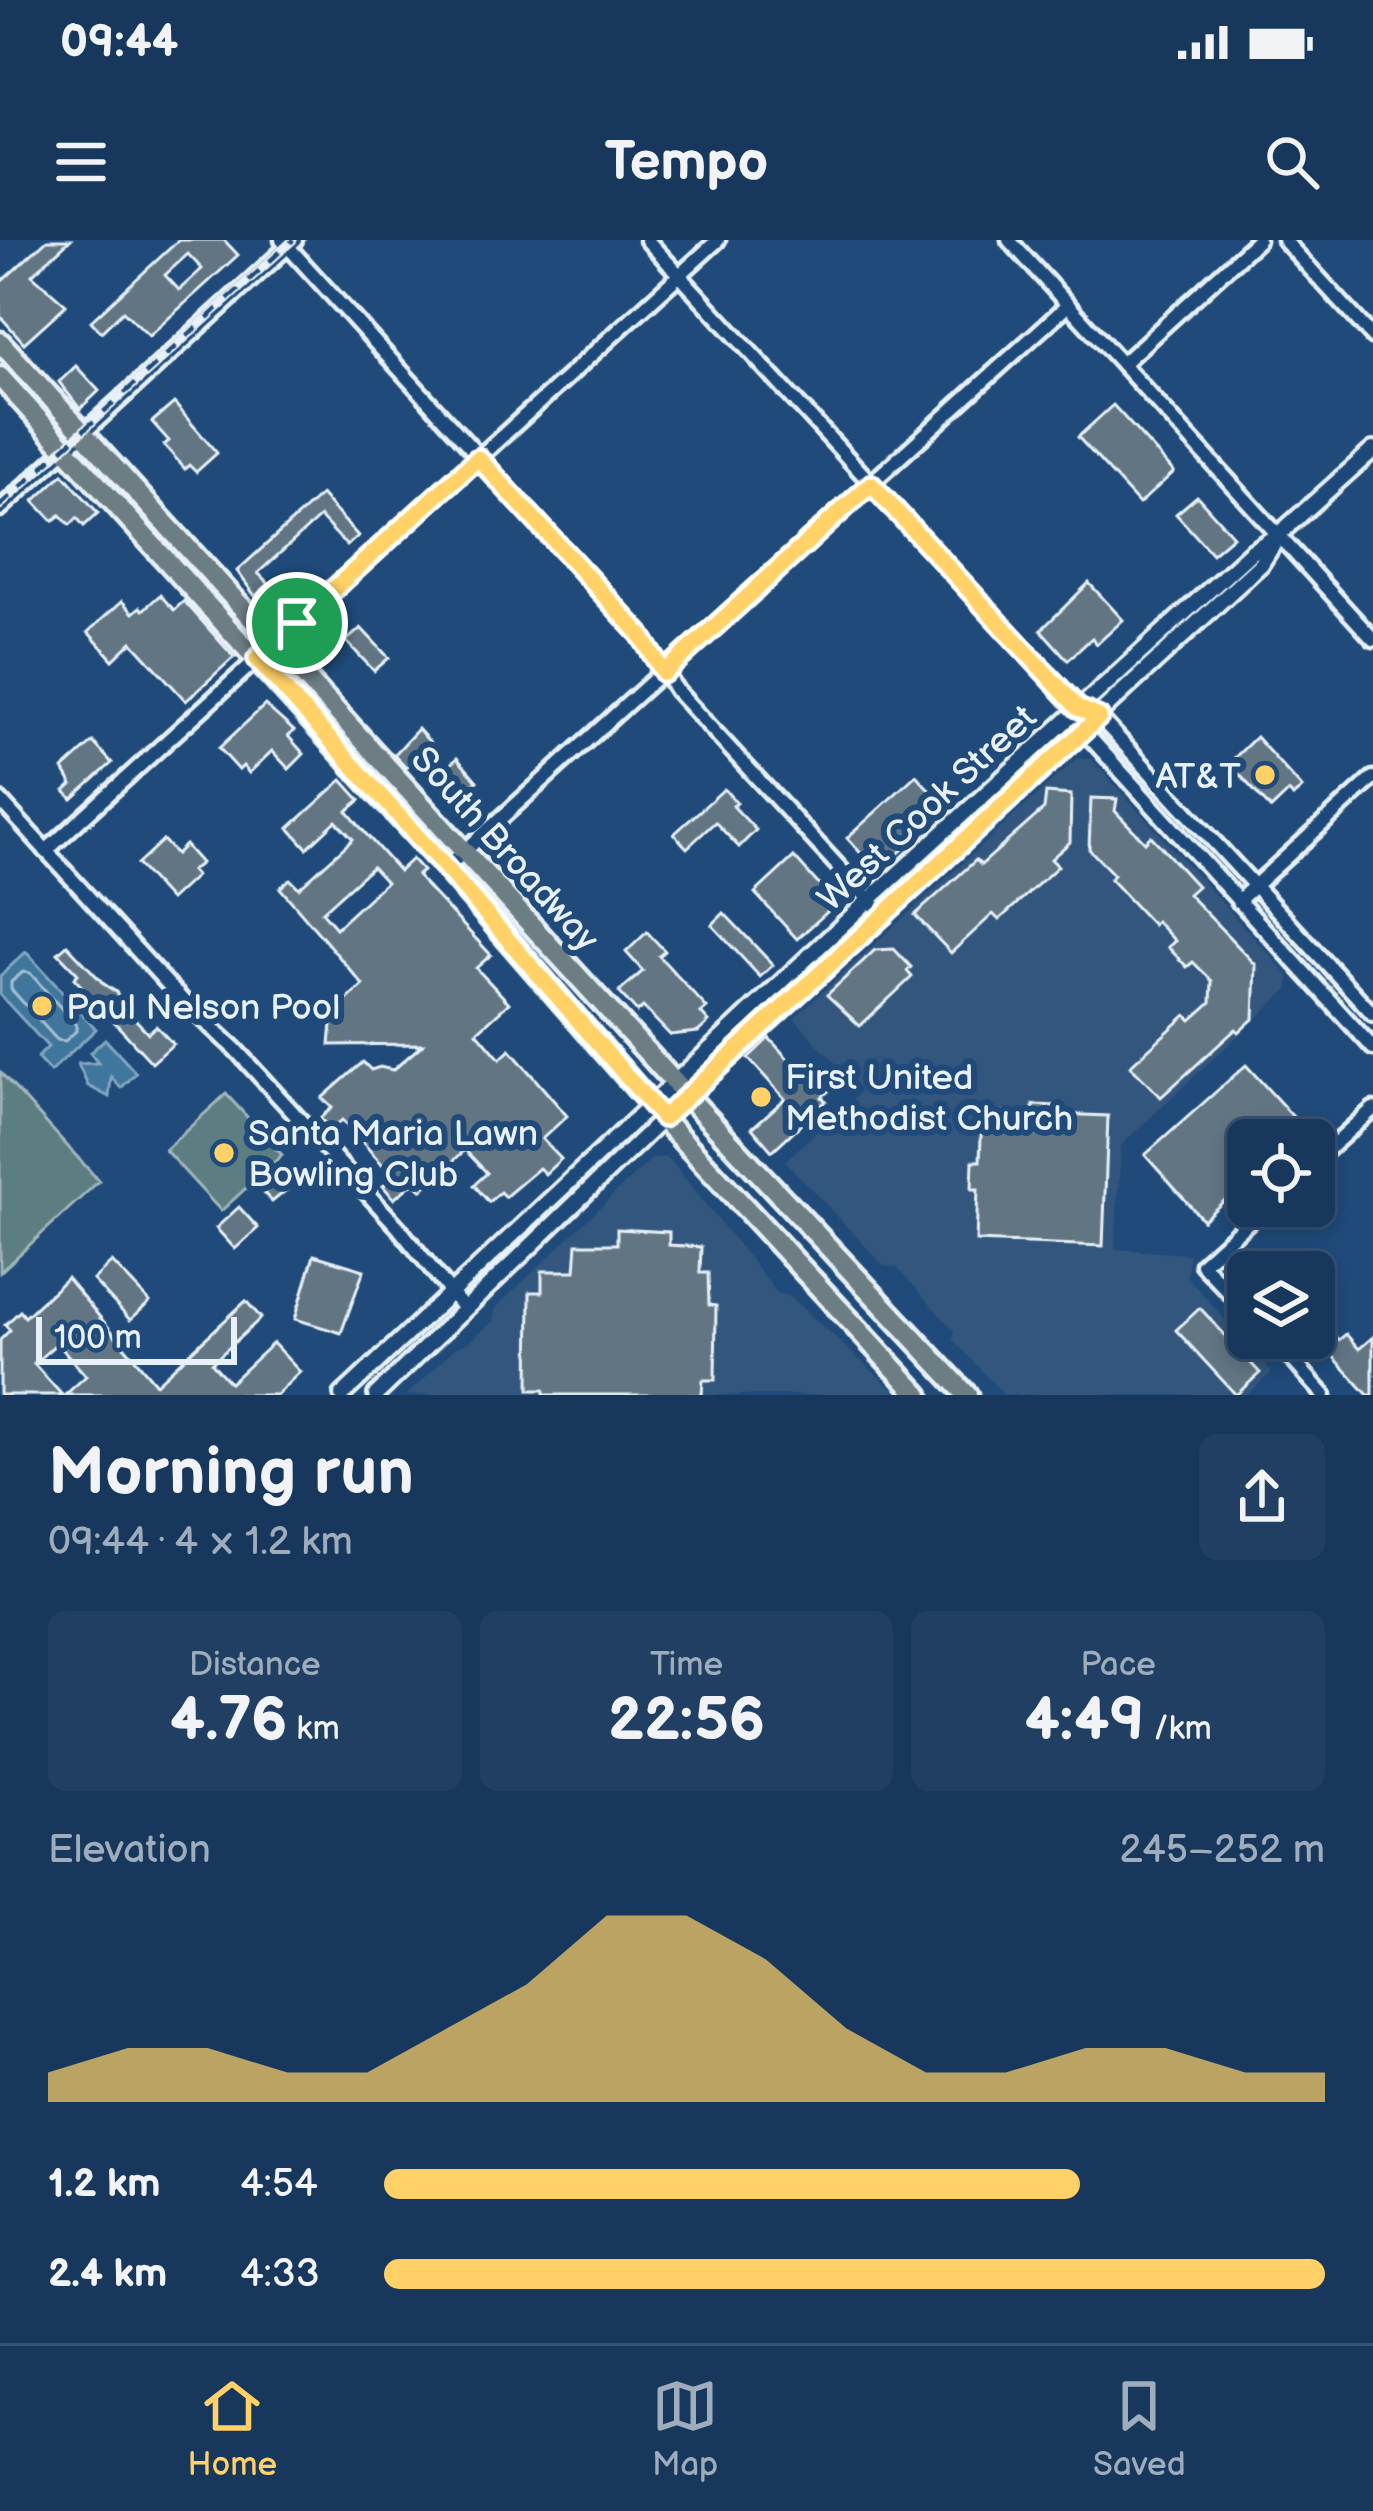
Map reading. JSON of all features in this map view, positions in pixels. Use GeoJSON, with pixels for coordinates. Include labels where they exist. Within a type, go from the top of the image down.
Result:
{"type":"FeatureCollection","features":[{"type":"Feature","properties":{"kind":"main road","name":"South Broadway"},"geometry":{"type":"LineString","coordinates":[[0,342],[681,1089],[967,1395]]}},
{"type":"Feature","properties":{"kind":"main road","name":"South Broadway"},"geometry":{"type":"LineString","coordinates":[[0,376],[446,868],[657,1110],[920,1395]]}},
{"type":"Feature","properties":{"kind":"street"},"geometry":{"type":"LineString","coordinates":[[647,240],[1078,708],[1099,717],[1373,1014]]}},
{"type":"Feature","properties":{"kind":"street"},"geometry":{"type":"LineString","coordinates":[[46,851],[718,240]]}},
{"type":"Feature","properties":{"kind":"street"},"geometry":{"type":"LineString","coordinates":[[1009,240],[1373,640]]}},
{"type":"Feature","properties":{"kind":"street"},"geometry":{"type":"LineString","coordinates":[[1121,364],[1258,240]]}},
{"type":"Feature","properties":{"kind":"street"},"geometry":{"type":"LineString","coordinates":[[1284,240],[1373,337]]}},
{"type":"Feature","properties":{"kind":"street"},"geometry":{"type":"LineString","coordinates":[[0,509],[288,242],[640,634],[664,673],[884,916]]}},
{"type":"Feature","properties":{"kind":"street"},"geometry":{"type":"LineString","coordinates":[[446,868],[1068,305]]}},
{"type":"Feature","properties":{"kind":"street","name":"West Cook Street"},"geometry":{"type":"LineString","coordinates":[[681,1089],[870,899],[1251,552],[1278,536],[1373,450]]}},
{"type":"Feature","properties":{"kind":"street","name":"West Cook Street"},"geometry":{"type":"LineString","coordinates":[[681,1089],[884,916],[1084,731],[1261,564],[1278,536]]}},
{"type":"Feature","properties":{"kind":"street"},"geometry":{"type":"LineString","coordinates":[[1078,708],[1084,731],[1373,1048]]}},
{"type":"Feature","properties":{"kind":"street"},"geometry":{"type":"LineString","coordinates":[[1238,902],[1373,778]]}},
{"type":"Feature","properties":{"kind":"street"},"geometry":{"type":"LineString","coordinates":[[0,800],[185,1003],[258,1074],[465,1310]]}},
{"type":"Feature","properties":{"kind":"street"},"geometry":{"type":"LineString","coordinates":[[342,1395],[452,1290],[681,1089]]}},
{"type":"Feature","properties":{"kind":"street"},"geometry":{"type":"LineString","coordinates":[[1335,1143],[1373,1109]]}},
{"type":"Feature","properties":{"kind":"street"},"geometry":{"type":"LineString","coordinates":[[376,1395],[465,1310],[657,1110]]}},
{"type":"Feature","properties":{"kind":"street"},"geometry":{"type":"LineString","coordinates":[[1227,1290],[1202,1264],[1243,1227]]}},
{"type":"Feature","properties":{"kind":"street"},"geometry":{"type":"LineString","coordinates":[[1292,1359],[1324,1395]]}},
{"type":"Feature","properties":{"kind":"shaded area"},"geometry":{"type":"Polygon","coordinates":[[[1077,758],[1091,759],[1289,976],[1289,988],[1121,1145],[1115,1249],[1189,1254],[1187,1277],[1227,1322],[1227,1359],[1260,1359],[1272,1372],[1247,1395],[1004,1395],[953,1340],[954,1330],[896,1267],[884,1266],[785,1161],[861,1091],[794,1018],[1077,758]]]}},
{"type":"Feature","properties":{"kind":"shaded area"},"geometry":{"type":"Polygon","coordinates":[[[664,1157],[777,1293],[789,1296],[899,1395],[407,1395],[455,1348],[493,1321],[495,1308],[652,1158],[664,1157]]]}},
{"type":"Feature","properties":{"kind":"green space"},"geometry":{"type":"Polygon","coordinates":[[[0,1072],[99,1181],[0,1272],[0,1072]]]}},
{"type":"Feature","properties":{"kind":"green space","name":"Santa Maria Lawn Bowling Club"},"geometry":{"type":"Polygon","coordinates":[[[226,1094],[282,1155],[221,1211],[165,1150],[226,1094]]]}},
{"type":"Feature","properties":{"kind":"water"},"geometry":{"type":"Polygon","coordinates":[[[26,952],[96,1029],[50,1072],[37,1058],[48,1047],[0,995],[0,976],[26,952]]]}},
{"type":"Feature","properties":{"kind":"water"},"geometry":{"type":"Polygon","coordinates":[[[105,1039],[136,1073],[121,1088],[111,1077],[109,1097],[88,1086],[78,1064],[98,1063],[90,1053],[105,1039]]]}},
{"type":"Feature","properties":{"kind":"building"},"geometry":{"type":"Polygon","coordinates":[[[47,240],[70,240],[32,275],[66,305],[24,343],[0,316],[0,283],[47,240]]]}},
{"type":"Feature","properties":{"kind":"building"},"geometry":{"type":"Polygon","coordinates":[[[179,240],[224,240],[238,255],[149,336],[123,311],[101,332],[91,321],[179,240]],[[188,254],[165,275],[179,290],[202,269],[188,254]]]}},
{"type":"Feature","properties":{"kind":"building"},"geometry":{"type":"Polygon","coordinates":[[[76,366],[99,391],[80,409],[59,382],[76,366]]]}},
{"type":"Feature","properties":{"kind":"building"},"geometry":{"type":"Polygon","coordinates":[[[174,403],[217,453],[196,472],[189,465],[185,469],[152,422],[174,403]]]}},
{"type":"Feature","properties":{"kind":"building"},"geometry":{"type":"Polygon","coordinates":[[[1113,405],[1174,472],[1139,504],[1078,437],[1113,405]]]}},
{"type":"Feature","properties":{"kind":"building"},"geometry":{"type":"Polygon","coordinates":[[[63,474],[98,513],[84,526],[77,518],[70,525],[60,515],[53,521],[34,501],[63,474]]]}},
{"type":"Feature","properties":{"kind":"building"},"geometry":{"type":"Polygon","coordinates":[[[321,495],[358,536],[347,546],[320,517],[258,573],[269,584],[255,596],[237,571],[321,495]]]}},
{"type":"Feature","properties":{"kind":"building"},"geometry":{"type":"Polygon","coordinates":[[[1197,496],[1233,536],[1212,554],[1176,514],[1197,496]]]}},
{"type":"Feature","properties":{"kind":"building"},"geometry":{"type":"Polygon","coordinates":[[[1089,583],[1123,620],[1097,644],[1092,638],[1068,660],[1041,630],[1089,583]]]}},
{"type":"Feature","properties":{"kind":"building"},"geometry":{"type":"Polygon","coordinates":[[[160,595],[174,610],[184,601],[234,657],[186,701],[132,642],[113,660],[88,632],[122,601],[133,613],[160,595]]]}},
{"type":"Feature","properties":{"kind":"building"},"geometry":{"type":"Polygon","coordinates":[[[361,628],[389,658],[374,671],[346,641],[361,628]]]}},
{"type":"Feature","properties":{"kind":"building"},"geometry":{"type":"Polygon","coordinates":[[[265,705],[294,731],[288,736],[304,754],[289,769],[272,751],[249,773],[243,766],[239,770],[219,748],[265,705]]]}},
{"type":"Feature","properties":{"kind":"building"},"geometry":{"type":"Polygon","coordinates":[[[418,729],[435,748],[406,768],[394,755],[418,729]]]}},
{"type":"Feature","properties":{"kind":"building","name":"AT&T"},"geometry":{"type":"Polygon","coordinates":[[[1256,737],[1302,788],[1293,797],[1289,792],[1271,809],[1229,763],[1256,737]]]}},
{"type":"Feature","properties":{"kind":"building"},"geometry":{"type":"Polygon","coordinates":[[[93,742],[112,763],[72,799],[65,791],[72,785],[63,769],[93,742]]]}},
{"type":"Feature","properties":{"kind":"building"},"geometry":{"type":"Polygon","coordinates":[[[457,758],[477,781],[462,795],[442,772],[457,758]]]}},
{"type":"Feature","properties":{"kind":"building"},"geometry":{"type":"Polygon","coordinates":[[[916,775],[947,809],[878,872],[847,838],[916,775]]]}},
{"type":"Feature","properties":{"kind":"building"},"geometry":{"type":"Polygon","coordinates":[[[342,780],[360,800],[347,811],[366,834],[399,871],[412,859],[423,871],[417,876],[491,955],[476,968],[509,1003],[477,1032],[500,1059],[510,1050],[567,1116],[542,1139],[561,1159],[545,1174],[539,1168],[505,1197],[500,1192],[489,1202],[474,1185],[487,1173],[465,1150],[422,1190],[414,1182],[394,1199],[383,1186],[394,1177],[342,1120],[331,1130],[320,1118],[332,1108],[322,1098],[363,1062],[371,1070],[393,1070],[423,1044],[330,1045],[333,1013],[363,985],[280,888],[290,879],[299,888],[353,839],[336,821],[307,848],[289,828],[342,780]],[[372,867],[322,912],[336,928],[386,882],[372,867]]]}},
{"type":"Feature","properties":{"kind":"building"},"geometry":{"type":"Polygon","coordinates":[[[724,789],[756,830],[739,847],[715,822],[687,848],[674,834],[724,789]]]}},
{"type":"Feature","properties":{"kind":"building"},"geometry":{"type":"Polygon","coordinates":[[[1046,793],[1071,795],[1070,842],[1051,859],[1058,866],[999,920],[993,914],[951,953],[915,915],[976,860],[981,865],[1044,809],[1046,793]]]}},
{"type":"Feature","properties":{"kind":"building"},"geometry":{"type":"Polygon","coordinates":[[[1091,798],[1117,799],[1115,811],[1145,842],[1151,836],[1197,886],[1188,894],[1256,965],[1254,1018],[1161,1097],[1130,1066],[1186,1015],[1191,1020],[1211,1002],[1212,981],[1193,962],[1187,967],[1168,947],[1175,941],[1156,921],[1153,925],[1110,879],[1114,875],[1089,849],[1091,798]]]}},
{"type":"Feature","properties":{"kind":"building"},"geometry":{"type":"Polygon","coordinates":[[[163,840],[176,854],[185,845],[201,863],[191,871],[196,876],[170,900],[137,864],[163,840]]]}},
{"type":"Feature","properties":{"kind":"building"},"geometry":{"type":"Polygon","coordinates":[[[794,857],[836,904],[797,939],[755,893],[794,857]]]}},
{"type":"Feature","properties":{"kind":"building"},"geometry":{"type":"Polygon","coordinates":[[[724,913],[773,965],[760,977],[712,925],[724,913]]]}},
{"type":"Feature","properties":{"kind":"building"},"geometry":{"type":"Polygon","coordinates":[[[647,932],[665,951],[659,956],[707,1008],[701,1013],[709,1022],[698,1032],[670,1035],[643,1007],[637,1012],[619,992],[643,971],[626,952],[647,932]]]}},
{"type":"Feature","properties":{"kind":"building","name":"Paul Nelson Pool"},"geometry":{"type":"Polygon","coordinates":[[[67,945],[116,992],[148,1033],[156,1026],[173,1044],[152,1063],[74,978],[78,974],[58,953],[67,945]]]}},
{"type":"Feature","properties":{"kind":"building"},"geometry":{"type":"Polygon","coordinates":[[[894,949],[911,967],[907,971],[912,977],[860,1026],[827,995],[875,950],[894,949]]]}},
{"type":"Feature","properties":{"kind":"building"},"geometry":{"type":"Polygon","coordinates":[[[769,1038],[810,1083],[819,1074],[832,1088],[822,1097],[826,1101],[772,1151],[752,1128],[785,1099],[748,1058],[769,1038]]]}},
{"type":"Feature","properties":{"kind":"building"},"geometry":{"type":"Polygon","coordinates":[[[1246,1065],[1295,1119],[1227,1119],[1227,1198],[1203,1220],[1145,1155],[1246,1065]]]}},
{"type":"Feature","properties":{"kind":"building"},"geometry":{"type":"Polygon","coordinates":[[[1033,1105],[1060,1106],[1059,1114],[1108,1116],[1103,1246],[976,1241],[978,1189],[972,1189],[973,1161],[980,1161],[982,1111],[1033,1113],[1033,1105]]]}},
{"type":"Feature","properties":{"kind":"building"},"geometry":{"type":"Polygon","coordinates":[[[289,1168],[300,1179],[272,1202],[264,1193],[289,1168]]]}},
{"type":"Feature","properties":{"kind":"building"},"geometry":{"type":"Polygon","coordinates":[[[239,1207],[258,1228],[235,1249],[216,1228],[239,1207]]]}},
{"type":"Feature","properties":{"kind":"building"},"geometry":{"type":"Polygon","coordinates":[[[617,1229],[669,1232],[669,1245],[701,1247],[700,1273],[708,1273],[709,1305],[716,1306],[715,1380],[703,1380],[702,1395],[544,1395],[544,1390],[529,1390],[530,1292],[542,1292],[542,1271],[575,1271],[577,1244],[617,1244],[617,1229]]]}},
{"type":"Feature","properties":{"kind":"building"},"geometry":{"type":"Polygon","coordinates":[[[314,1255],[364,1270],[341,1333],[295,1319],[314,1255]]]}},
{"type":"Feature","properties":{"kind":"building"},"geometry":{"type":"Polygon","coordinates":[[[112,1262],[150,1302],[130,1320],[93,1280],[112,1262]]]}},
{"type":"Feature","properties":{"kind":"building"},"geometry":{"type":"Polygon","coordinates":[[[67,1278],[156,1384],[246,1301],[261,1318],[212,1363],[230,1383],[273,1343],[300,1372],[276,1395],[65,1395],[86,1376],[57,1343],[34,1364],[62,1395],[0,1395],[0,1340],[10,1330],[5,1325],[20,1311],[25,1317],[67,1278]]]}},
{"type":"Feature","properties":{"kind":"building"},"geometry":{"type":"Polygon","coordinates":[[[1200,1308],[1227,1337],[1227,1359],[1247,1359],[1260,1373],[1236,1395],[1176,1330],[1200,1308]]]}},
{"type":"Feature","properties":{"kind":"building"},"geometry":{"type":"Polygon","coordinates":[[[1346,1334],[1359,1349],[1373,1337],[1373,1395],[1335,1358],[1335,1336],[1339,1340],[1346,1334]]]}},
{"type":"Feature","properties":{"kind":"railway"},"geometry":{"type":"LineString","coordinates":[[0,506],[293,240]]}},
{"type":"Feature","properties":{"kind":"place","name":"AT&T"},"geometry":{"type":"Point","coordinates":[1265,775]}},
{"type":"Feature","properties":{"kind":"place","name":"Paul Nelson Pool"},"geometry":{"type":"Point","coordinates":[42,1006]}},
{"type":"Feature","properties":{"kind":"place","name":"First United Methodist Church"},"geometry":{"type":"Point","coordinates":[761,1097]}},
{"type":"Feature","properties":{"kind":"place","name":"Santa Maria Lawn Bowling Club"},"geometry":{"type":"Point","coordinates":[224,1153]}},
{"type":"Feature","properties":{"kind":"route"},"geometry":{"type":"LineString","coordinates":[[478,458],[640,634],[664,673],[871,484],[1078,708],[1099,717],[663,1118],[257,659],[297,623],[478,458]]}}]}
